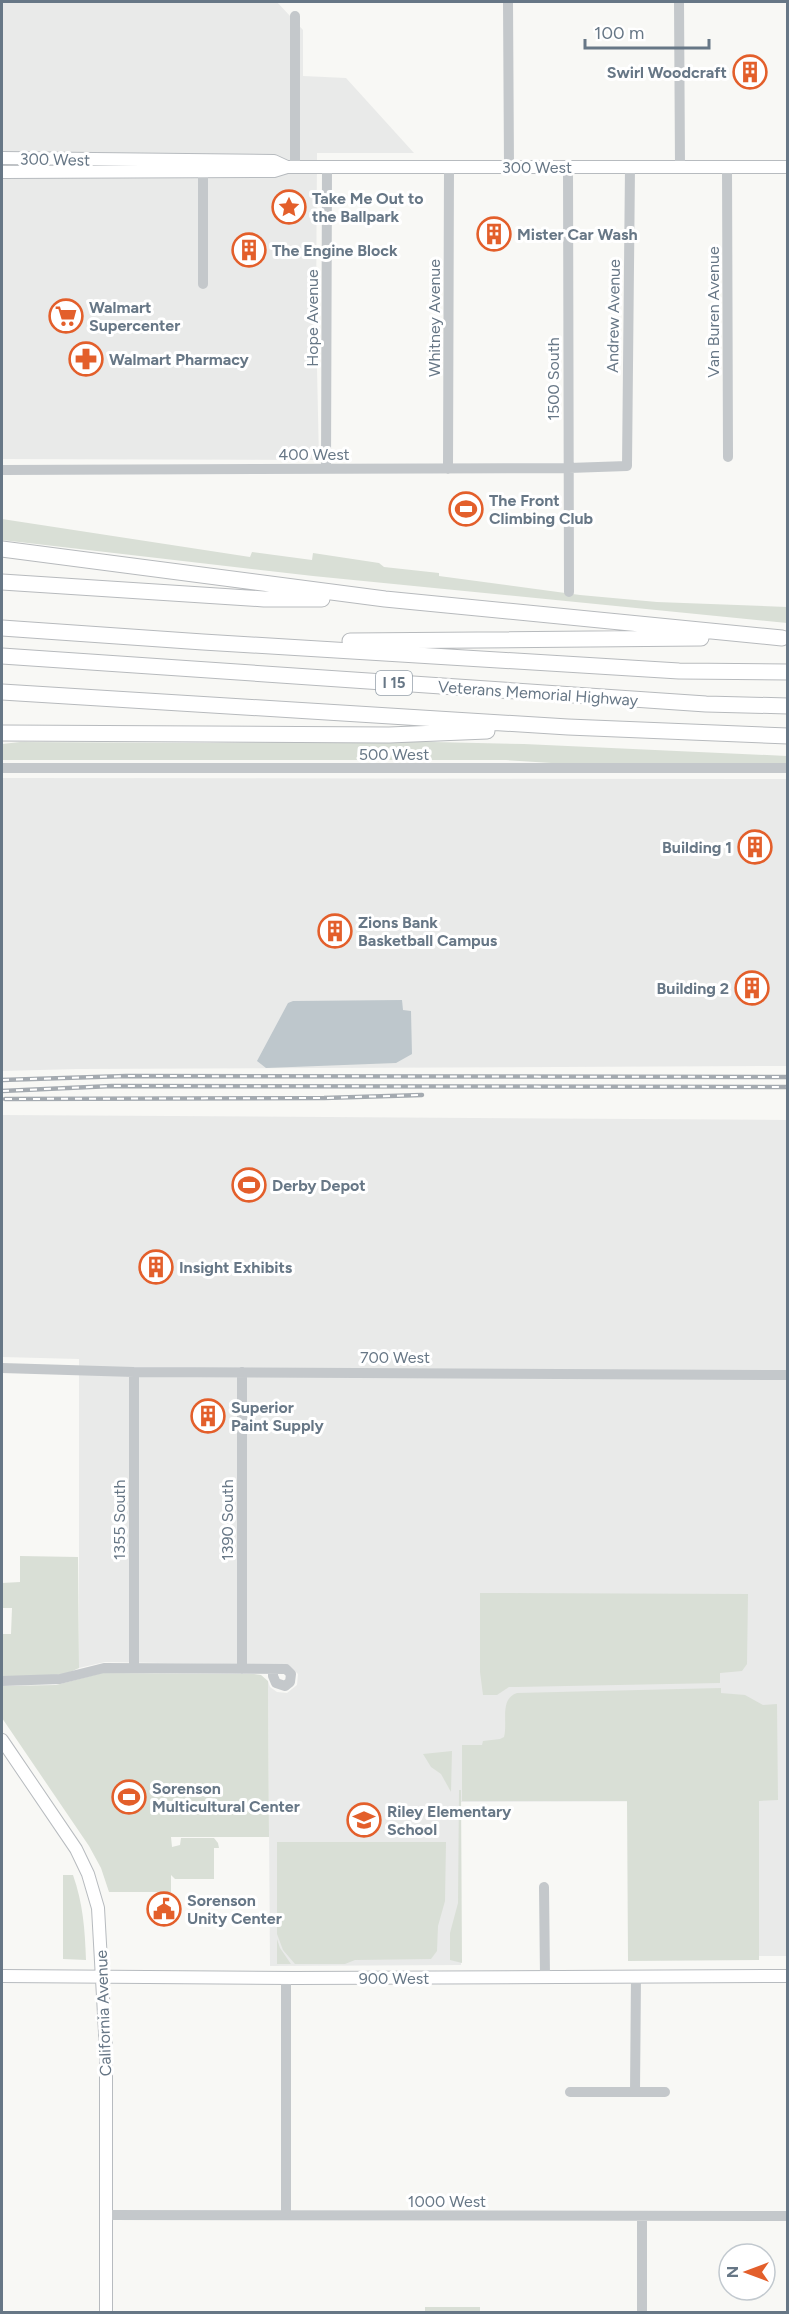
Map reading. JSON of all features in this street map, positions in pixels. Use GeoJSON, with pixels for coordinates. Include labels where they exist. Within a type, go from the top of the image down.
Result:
{"type":"FeatureCollection","features":[{"type":"Feature","properties":{"kind":"highway"},"geometry":{"type":"LineString","coordinates":[[2,549],[385,599],[785,638]]}},
{"type":"Feature","properties":{"kind":"highway"},"geometry":{"type":"LineString","coordinates":[[2,582],[264,599],[385,599]]}},
{"type":"Feature","properties":{"kind":"highway","name":"Veterans Memorial Highway"},"geometry":{"type":"LineString","coordinates":[[2,627],[202,642],[679,670],[788,672]]}},
{"type":"Feature","properties":{"kind":"highway"},"geometry":{"type":"LineString","coordinates":[[202,642],[785,638]]}},
{"type":"Feature","properties":{"kind":"highway","name":"Veterans Memorial Highway"},"geometry":{"type":"LineString","coordinates":[[2,656],[706,704],[788,706]]}},
{"type":"Feature","properties":{"kind":"highway"},"geometry":{"type":"LineString","coordinates":[[2,692],[568,727],[788,736]]}},
{"type":"Feature","properties":{"kind":"highway"},"geometry":{"type":"LineString","coordinates":[[2,733],[389,735],[568,727]]}},
{"type":"Feature","properties":{"kind":"main road","name":"300 West"},"geometry":{"type":"LineString","coordinates":[[2,158],[274,161],[291,167]]}},
{"type":"Feature","properties":{"kind":"main road","name":"300 West"},"geometry":{"type":"LineString","coordinates":[[2,172],[274,171],[291,167],[327,166],[788,167]]}},
{"type":"Feature","properties":{"kind":"main road","name":"California Avenue"},"geometry":{"type":"LineString","coordinates":[[2,1740],[69,1836],[88,1874],[98,1908],[106,2050],[106,2313]]}},
{"type":"Feature","properties":{"kind":"main road","name":"900 West"},"geometry":{"type":"LineString","coordinates":[[2,1976],[286,1978],[788,1976]]}},
{"type":"Feature","properties":{"kind":"street"},"geometry":{"type":"LineString","coordinates":[[508,2],[509,167]]}},
{"type":"Feature","properties":{"kind":"street"},"geometry":{"type":"LineString","coordinates":[[679,2],[680,167]]}},
{"type":"Feature","properties":{"kind":"street"},"geometry":{"type":"LineString","coordinates":[[291,167],[295,16]]}},
{"type":"Feature","properties":{"kind":"street","name":"Hope Avenue"},"geometry":{"type":"LineString","coordinates":[[326,469],[327,166]]}},
{"type":"Feature","properties":{"kind":"street","name":"Whitney Avenue"},"geometry":{"type":"LineString","coordinates":[[448,469],[449,167]]}},
{"type":"Feature","properties":{"kind":"street","name":"1500 South"},"geometry":{"type":"LineString","coordinates":[[568,167],[569,592]]}},
{"type":"Feature","properties":{"kind":"street","name":"Andrew Avenue"},"geometry":{"type":"LineString","coordinates":[[627,466],[630,167]]}},
{"type":"Feature","properties":{"kind":"street","name":"Van Buren Avenue"},"geometry":{"type":"LineString","coordinates":[[727,167],[728,457]]}},
{"type":"Feature","properties":{"kind":"street"},"geometry":{"type":"LineString","coordinates":[[202,284],[203,171]]}},
{"type":"Feature","properties":{"kind":"street","name":"400 West"},"geometry":{"type":"LineString","coordinates":[[2,470],[448,469],[627,466]]}},
{"type":"Feature","properties":{"kind":"street","name":"500 West"},"geometry":{"type":"LineString","coordinates":[[2,768],[788,768]]}},
{"type":"Feature","properties":{"kind":"street","name":"700 West"},"geometry":{"type":"LineString","coordinates":[[2,1368],[134,1372],[788,1375]]}},
{"type":"Feature","properties":{"kind":"street","name":"1355 South"},"geometry":{"type":"LineString","coordinates":[[134,1372],[134,1667]]}},
{"type":"Feature","properties":{"kind":"street","name":"1390 South"},"geometry":{"type":"LineString","coordinates":[[242,1372],[242,1669]]}},
{"type":"Feature","properties":{"kind":"street"},"geometry":{"type":"LineString","coordinates":[[2,1681],[51,1680],[95,1669],[134,1667],[273,1669]]}},
{"type":"Feature","properties":{"kind":"street"},"geometry":{"type":"LineString","coordinates":[[544,1887],[544,1977]]}},
{"type":"Feature","properties":{"kind":"street"},"geometry":{"type":"LineString","coordinates":[[635,2092],[636,1976]]}},
{"type":"Feature","properties":{"kind":"street"},"geometry":{"type":"LineString","coordinates":[[286,1978],[286,2215]]}},
{"type":"Feature","properties":{"kind":"street"},"geometry":{"type":"LineString","coordinates":[[570,2092],[665,2092]]}},
{"type":"Feature","properties":{"kind":"street","name":"1000 West"},"geometry":{"type":"LineString","coordinates":[[106,2215],[788,2216]]}},
{"type":"Feature","properties":{"kind":"street"},"geometry":{"type":"LineString","coordinates":[[642,2216],[642,2313]]}},
{"type":"Feature","properties":{"kind":"shaded area"},"geometry":{"type":"Polygon","coordinates":[[[2,2],[277,2],[303,30],[303,76],[346,78],[414,153],[317,153],[316,322],[319,460],[2,459],[2,2]]]}},
{"type":"Feature","properties":{"kind":"shaded area"},"geometry":{"type":"Polygon","coordinates":[[[2,519],[250,557],[252,552],[312,560],[313,553],[379,563],[384,567],[439,573],[439,576],[580,595],[657,602],[787,607],[787,623],[313,576],[2,540],[2,519]]]}},
{"type":"Feature","properties":{"kind":"shaded area"},"geometry":{"type":"Polygon","coordinates":[[[389,741],[524,744],[787,756],[788,766],[582,765],[506,760],[2,760],[2,744],[20,742],[389,741]]]}},
{"type":"Feature","properties":{"kind":"shaded area"},"geometry":{"type":"Polygon","coordinates":[[[2,778],[787,779],[787,1066],[2,1071],[2,778]]]}},
{"type":"Feature","properties":{"kind":"shaded area"},"geometry":{"type":"Polygon","coordinates":[[[402,1000],[403,1010],[411,1011],[412,1054],[396,1063],[266,1068],[257,1061],[288,1003],[293,1001],[402,1000]]]}},
{"type":"Feature","properties":{"kind":"shaded area"},"geometry":{"type":"Polygon","coordinates":[[[2,1115],[787,1120],[787,1956],[759,1956],[759,1801],[460,1802],[461,1965],[270,1966],[268,1681],[270,1687],[277,1692],[287,1693],[297,1685],[298,1674],[289,1665],[105,1662],[79,1668],[79,1359],[2,1357],[2,1115]]]}},
{"type":"Feature","properties":{"kind":"shaded area"},"geometry":{"type":"Polygon","coordinates":[[[20,1556],[78,1557],[79,1668],[51,1676],[2,1676],[2,1634],[11,1634],[12,1608],[2,1608],[2,1583],[20,1582],[20,1556]]]}},
{"type":"Feature","properties":{"kind":"shaded area"},"geometry":{"type":"Polygon","coordinates":[[[480,1593],[748,1594],[747,1664],[742,1671],[720,1673],[720,1683],[509,1687],[497,1695],[483,1695],[480,1672],[480,1593]]]}},
{"type":"Feature","properties":{"kind":"shaded area"},"geometry":{"type":"Polygon","coordinates":[[[102,1673],[254,1674],[261,1675],[268,1681],[269,1837],[171,1837],[172,1847],[180,1845],[181,1838],[214,1838],[219,1848],[214,1848],[214,1879],[175,1879],[171,1875],[171,1892],[109,1892],[101,1868],[89,1846],[2,1718],[2,1686],[56,1685],[102,1673]]]}},
{"type":"Feature","properties":{"kind":"shaded area"},"geometry":{"type":"Polygon","coordinates":[[[721,1688],[721,1693],[745,1695],[763,1705],[777,1704],[778,1800],[759,1801],[759,1960],[628,1961],[627,1801],[462,1801],[462,1745],[482,1745],[483,1741],[504,1737],[506,1706],[511,1696],[517,1693],[721,1688]]]}},
{"type":"Feature","properties":{"kind":"shaded area"},"geometry":{"type":"Polygon","coordinates":[[[452,1751],[451,1792],[441,1774],[431,1767],[423,1754],[452,1751]]]}},
{"type":"Feature","properties":{"kind":"shaded area"},"geometry":{"type":"Polygon","coordinates":[[[459,1790],[461,1790],[462,1963],[450,1960],[450,1933],[458,1903],[459,1790]]]}},
{"type":"Feature","properties":{"kind":"shaded area"},"geometry":{"type":"Polygon","coordinates":[[[277,1842],[446,1842],[445,1901],[438,1926],[437,1951],[431,1959],[355,1960],[345,1964],[295,1964],[283,1950],[277,1934],[277,1842]]]}},
{"type":"Feature","properties":{"kind":"shaded area"},"geometry":{"type":"Polygon","coordinates":[[[63,1875],[73,1875],[79,1896],[86,1960],[63,1959],[63,1875]]]}},
{"type":"Feature","properties":{"kind":"shaded area"},"geometry":{"type":"Polygon","coordinates":[[[277,1939],[280,1948],[291,1964],[277,1964],[277,1939]]]}},
{"type":"Feature","properties":{"kind":"shaded area"},"geometry":{"type":"Polygon","coordinates":[[[425,2307],[480,2307],[480,2312],[425,2312],[425,2307]]]}},
{"type":"Feature","properties":{"kind":"railway"},"geometry":{"type":"LineString","coordinates":[[2,1080],[126,1076],[788,1077]]}},
{"type":"Feature","properties":{"kind":"railway"},"geometry":{"type":"LineString","coordinates":[[2,1091],[112,1086],[788,1087]]}},
{"type":"Feature","properties":{"kind":"railway"},"geometry":{"type":"LineString","coordinates":[[5,1099],[324,1098],[422,1095]]}},
{"type":"Feature","properties":{"kind":"place","name":"Swirl Woodcraft"},"geometry":{"type":"Point","coordinates":[750,72]}},
{"type":"Feature","properties":{"kind":"place","name":"Take Me Out to the Ballpark"},"geometry":{"type":"Point","coordinates":[289,207]}},
{"type":"Feature","properties":{"kind":"place","name":"Mister Car Wash"},"geometry":{"type":"Point","coordinates":[494,234]}},
{"type":"Feature","properties":{"kind":"place","name":"The Engine Block"},"geometry":{"type":"Point","coordinates":[249,250]}},
{"type":"Feature","properties":{"kind":"place","name":"Walmart Supercenter"},"geometry":{"type":"Point","coordinates":[66,316]}},
{"type":"Feature","properties":{"kind":"place","name":"Walmart Pharmacy"},"geometry":{"type":"Point","coordinates":[86,359]}},
{"type":"Feature","properties":{"kind":"place","name":"The Front Climbing Club"},"geometry":{"type":"Point","coordinates":[466,509]}},
{"type":"Feature","properties":{"kind":"place","name":"Building 1"},"geometry":{"type":"Point","coordinates":[755,847]}},
{"type":"Feature","properties":{"kind":"place","name":"Zions Bank Basketball Campus"},"geometry":{"type":"Point","coordinates":[335,931]}},
{"type":"Feature","properties":{"kind":"place","name":"Building 2"},"geometry":{"type":"Point","coordinates":[752,988]}},
{"type":"Feature","properties":{"kind":"place","name":"Derby Depot"},"geometry":{"type":"Point","coordinates":[249,1185]}},
{"type":"Feature","properties":{"kind":"place","name":"Insight Exhibits"},"geometry":{"type":"Point","coordinates":[156,1267]}},
{"type":"Feature","properties":{"kind":"place","name":"Superior Paint Supply"},"geometry":{"type":"Point","coordinates":[208,1416]}},
{"type":"Feature","properties":{"kind":"place","name":"Sorenson Multicultural Center"},"geometry":{"type":"Point","coordinates":[129,1797]}},
{"type":"Feature","properties":{"kind":"place","name":"Riley Elementary School"},"geometry":{"type":"Point","coordinates":[364,1820]}},
{"type":"Feature","properties":{"kind":"place","name":"Sorenson Unity Center"},"geometry":{"type":"Point","coordinates":[164,1909]}}]}
